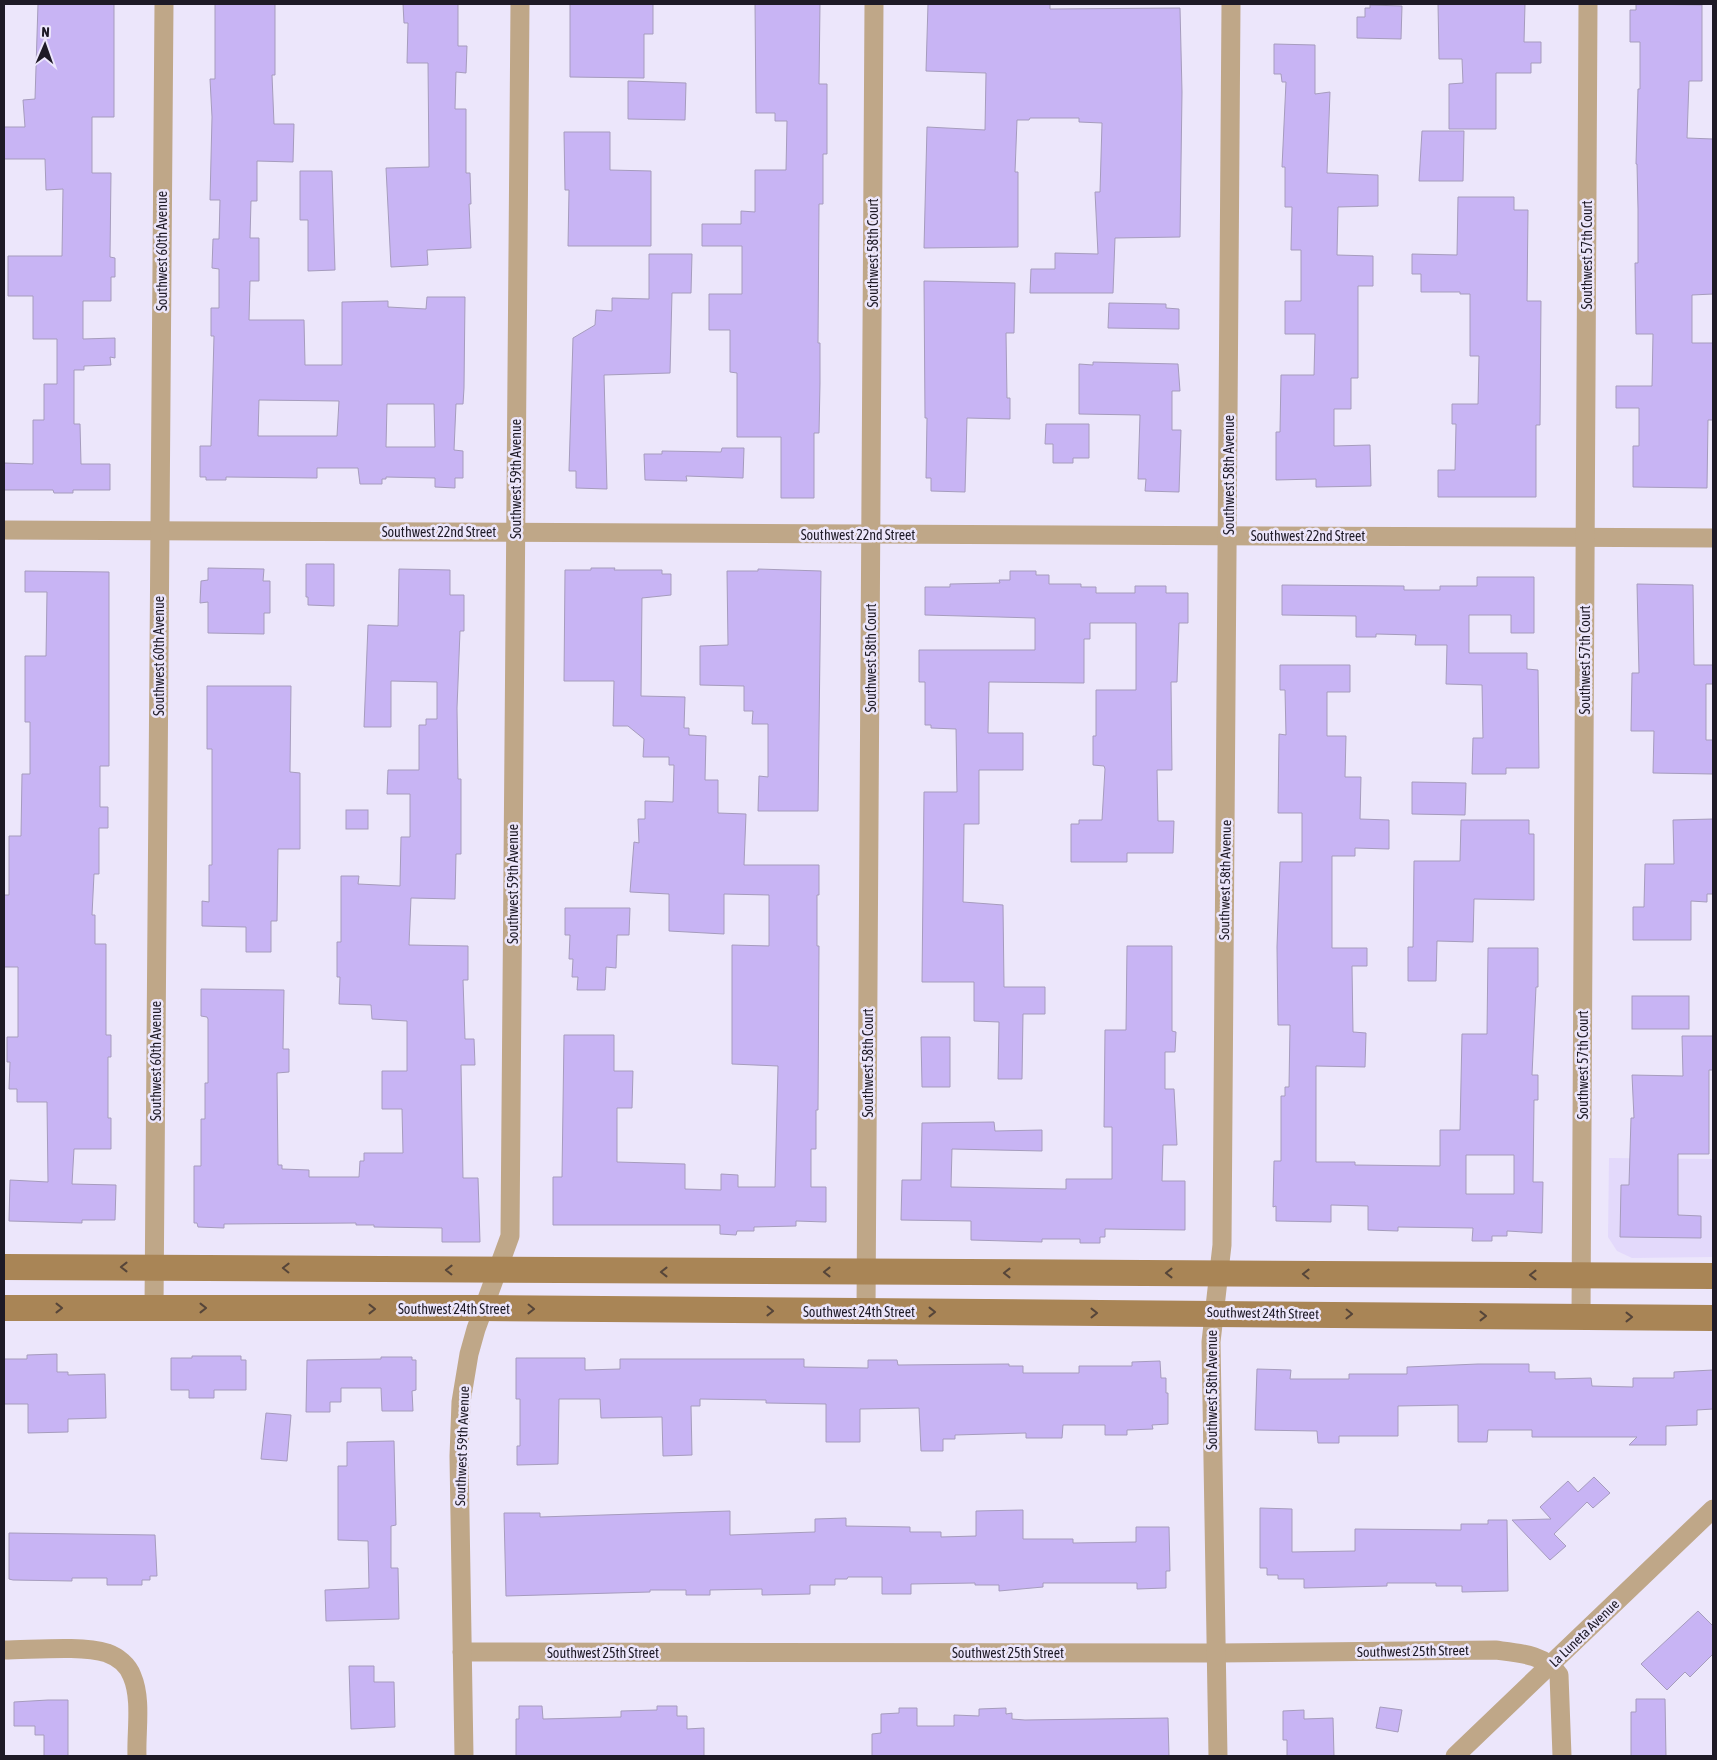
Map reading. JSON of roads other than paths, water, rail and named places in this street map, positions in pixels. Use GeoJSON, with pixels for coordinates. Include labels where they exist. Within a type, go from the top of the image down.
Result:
{"type":"FeatureCollection","features":[{"type":"Feature","properties":{"kind":"main road"},"geometry":{"type":"LineString","coordinates":[[4,1267],[1713,1276]]}},
{"type":"Feature","properties":{"kind":"main road","name":"Southwest 24th Street"},"geometry":{"type":"LineString","coordinates":[[4,1308],[482,1308],[1713,1318]]}},
{"type":"Feature","properties":{"kind":"street","name":"Southwest 60th Avenue"},"geometry":{"type":"LineString","coordinates":[[154,1308],[164,4]]}},
{"type":"Feature","properties":{"kind":"street","name":"Southwest 59th Avenue"},"geometry":{"type":"LineString","coordinates":[[464,1756],[461,1402],[469,1354],[482,1308],[510,1236],[520,4]]}},
{"type":"Feature","properties":{"kind":"street","name":"Southwest 58th Court"},"geometry":{"type":"LineString","coordinates":[[866,1312],[874,4]]}},
{"type":"Feature","properties":{"kind":"street","name":"Southwest 58th Avenue"},"geometry":{"type":"LineString","coordinates":[[1218,1756],[1211,1342],[1222,1245],[1231,4]]}},
{"type":"Feature","properties":{"kind":"street","name":"Southwest 57th Court"},"geometry":{"type":"LineString","coordinates":[[1581,1317],[1588,4]]}},
{"type":"Feature","properties":{"kind":"street","name":"Southwest 22nd Street"},"geometry":{"type":"LineString","coordinates":[[4,530],[1713,538]]}},
{"type":"Feature","properties":{"kind":"street","name":"La Luneta Avenue"},"geometry":{"type":"LineString","coordinates":[[1455,1756],[1713,1509]]}},
{"type":"Feature","properties":{"kind":"street"},"geometry":{"type":"LineString","coordinates":[[4,1650],[93,1651],[108,1653],[122,1662],[132,1676],[136,1695],[136,1756]]}},
{"type":"Feature","properties":{"kind":"street","name":"Southwest 25th Street"},"geometry":{"type":"LineString","coordinates":[[462,1652],[1216,1653],[1495,1650],[1539,1658],[1552,1664]]}},
{"type":"Feature","properties":{"kind":"street"},"geometry":{"type":"LineString","coordinates":[[1552,1664],[1559,1675],[1560,1681],[1562,1756]]}}]}
